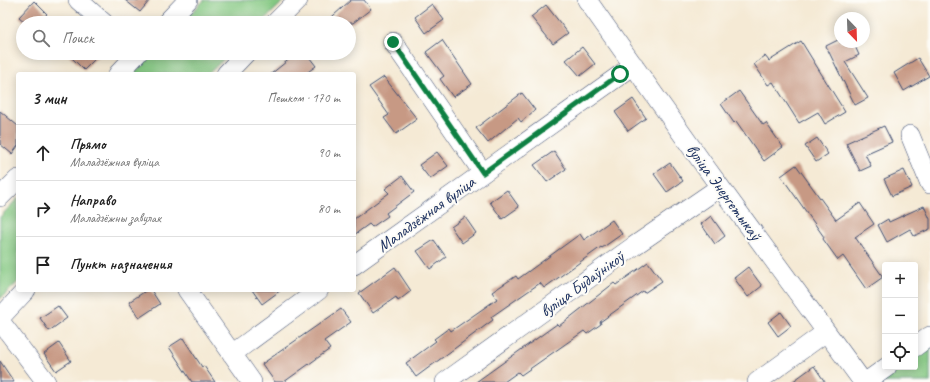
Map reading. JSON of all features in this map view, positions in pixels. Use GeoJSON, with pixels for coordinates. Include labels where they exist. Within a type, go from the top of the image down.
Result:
{"type":"FeatureCollection","features":[{"type":"Feature","properties":{"kind":"street"},"geometry":{"type":"LineString","coordinates":[[78,0],[96,16]]}},
{"type":"Feature","properties":{"kind":"street"},"geometry":{"type":"LineString","coordinates":[[173,16],[188,0]]}},
{"type":"Feature","properties":{"kind":"street"},"geometry":{"type":"LineString","coordinates":[[282,16],[298,0]]}},
{"type":"Feature","properties":{"kind":"street","name":"вуліца Энергетыкаў"},"geometry":{"type":"LineString","coordinates":[[588,0],[720,187],[826,332],[865,382]]}},
{"type":"Feature","properties":{"kind":"street"},"geometry":{"type":"LineString","coordinates":[[393,42],[483,173]]}},
{"type":"Feature","properties":{"kind":"street"},"geometry":{"type":"LineString","coordinates":[[120,72],[131,60]]}},
{"type":"Feature","properties":{"kind":"street"},"geometry":{"type":"LineString","coordinates":[[228,72],[239,60]]}},
{"type":"Feature","properties":{"kind":"street","name":"Маладзёжная вуліца"},"geometry":{"type":"LineString","coordinates":[[356,264],[634,65]]}},
{"type":"Feature","properties":{"kind":"street"},"geometry":{"type":"LineString","coordinates":[[910,135],[930,184]]}},
{"type":"Feature","properties":{"kind":"street","name":"вуліца Будаўнікоў"},"geometry":{"type":"LineString","coordinates":[[445,382],[628,250],[720,187]]}},
{"type":"Feature","properties":{"kind":"street"},"geometry":{"type":"LineString","coordinates":[[24,292],[0,319],[46,382]]}},
{"type":"Feature","properties":{"kind":"street"},"geometry":{"type":"LineString","coordinates":[[189,292],[252,382]]}},
{"type":"Feature","properties":{"kind":"street"},"geometry":{"type":"LineString","coordinates":[[232,354],[317,292]]}},
{"type":"Feature","properties":{"kind":"street"},"geometry":{"type":"LineString","coordinates":[[757,382],[826,332]]}},
{"type":"Feature","properties":{"kind":"street"},"geometry":{"type":"LineString","coordinates":[[918,345],[930,336]]}},
{"type":"Feature","properties":{"kind":"street"},"geometry":{"type":"LineString","coordinates":[[865,382],[883,370]]}},
{"type":"Feature","properties":{"kind":"green space"},"geometry":{"type":"Polygon","coordinates":[[[204,0],[285,0],[268,16],[189,16],[204,0]]]}},
{"type":"Feature","properties":{"kind":"green space"},"geometry":{"type":"Polygon","coordinates":[[[146,60],[223,60],[210,72],[135,72],[146,60]]]}},
{"type":"Feature","properties":{"kind":"green space"},"geometry":{"type":"Polygon","coordinates":[[[16,200],[16,284],[0,299],[0,217],[16,200]]]}},
{"type":"Feature","properties":{"kind":"green space"},"geometry":{"type":"Polygon","coordinates":[[[930,345],[930,382],[884,382],[885,377],[892,370],[918,370],[918,353],[930,345]]]}},
{"type":"Feature","properties":{"kind":"building"},"geometry":{"type":"Polygon","coordinates":[[[125,0],[150,0],[140,12],[125,0]]]}},
{"type":"Feature","properties":{"kind":"building"},"geometry":{"type":"Polygon","coordinates":[[[351,0],[364,0],[371,9],[356,21],[356,16],[333,16],[351,0]]]}},
{"type":"Feature","properties":{"kind":"building"},"geometry":{"type":"Polygon","coordinates":[[[34,1],[47,14],[45,16],[20,16],[34,1]]]}},
{"type":"Feature","properties":{"kind":"building"},"geometry":{"type":"Polygon","coordinates":[[[432,4],[444,20],[426,33],[415,17],[432,4]]]}},
{"type":"Feature","properties":{"kind":"building"},"geometry":{"type":"Polygon","coordinates":[[[546,5],[568,33],[553,44],[531,17],[546,5]]]}},
{"type":"Feature","properties":{"kind":"building"},"geometry":{"type":"Polygon","coordinates":[[[442,40],[472,84],[453,97],[440,79],[444,76],[426,52],[442,40]]]}},
{"type":"Feature","properties":{"kind":"building"},"geometry":{"type":"Polygon","coordinates":[[[801,41],[845,112],[825,124],[818,112],[799,123],[773,82],[768,85],[754,64],[765,56],[769,61],[801,41]]]}},
{"type":"Feature","properties":{"kind":"building"},"geometry":{"type":"Polygon","coordinates":[[[834,42],[834,48],[856,48],[859,55],[845,62],[868,98],[855,105],[826,46],[834,42]]]}},
{"type":"Feature","properties":{"kind":"building"},"geometry":{"type":"Polygon","coordinates":[[[582,47],[595,64],[580,76],[566,60],[582,47]]]}},
{"type":"Feature","properties":{"kind":"building"},"geometry":{"type":"Polygon","coordinates":[[[918,58],[929,76],[904,91],[894,73],[918,58]]]}},
{"type":"Feature","properties":{"kind":"building"},"geometry":{"type":"Polygon","coordinates":[[[74,60],[94,60],[84,70],[74,60]]]}},
{"type":"Feature","properties":{"kind":"building"},"geometry":{"type":"Polygon","coordinates":[[[288,60],[311,60],[316,66],[308,72],[273,72],[288,60]]]}},
{"type":"Feature","properties":{"kind":"building"},"geometry":{"type":"Polygon","coordinates":[[[384,77],[417,119],[396,134],[384,118],[389,115],[369,87],[384,77]]]}},
{"type":"Feature","properties":{"kind":"building"},"geometry":{"type":"Polygon","coordinates":[[[739,91],[763,125],[766,123],[783,147],[764,161],[736,121],[734,123],[721,104],[739,91]]]}},
{"type":"Feature","properties":{"kind":"building"},"geometry":{"type":"Polygon","coordinates":[[[522,93],[535,110],[521,122],[518,118],[488,143],[476,128],[522,93]]]}},
{"type":"Feature","properties":{"kind":"building"},"geometry":{"type":"Polygon","coordinates":[[[633,99],[646,118],[628,131],[615,112],[633,99]]]}},
{"type":"Feature","properties":{"kind":"building"},"geometry":{"type":"Polygon","coordinates":[[[0,111],[16,124],[16,149],[12,154],[0,144],[0,111]]]}},
{"type":"Feature","properties":{"kind":"building"},"geometry":{"type":"Polygon","coordinates":[[[884,126],[892,142],[865,154],[871,166],[860,171],[846,143],[884,126]]]}},
{"type":"Feature","properties":{"kind":"building"},"geometry":{"type":"Polygon","coordinates":[[[817,138],[828,154],[816,162],[805,146],[817,138]]]}},
{"type":"Feature","properties":{"kind":"building"},"geometry":{"type":"Polygon","coordinates":[[[554,151],[566,169],[547,182],[534,165],[554,151]]]}},
{"type":"Feature","properties":{"kind":"building"},"geometry":{"type":"Polygon","coordinates":[[[437,152],[448,166],[430,179],[419,165],[437,152]]]}},
{"type":"Feature","properties":{"kind":"building"},"geometry":{"type":"Polygon","coordinates":[[[670,163],[683,181],[667,192],[654,174],[670,163]]]}},
{"type":"Feature","properties":{"kind":"building"},"geometry":{"type":"Polygon","coordinates":[[[796,165],[836,220],[860,203],[874,224],[855,237],[882,278],[866,289],[843,256],[838,260],[823,239],[824,237],[781,176],[796,165]]]}},
{"type":"Feature","properties":{"kind":"building"},"geometry":{"type":"Polygon","coordinates":[[[904,170],[912,187],[892,196],[884,179],[904,170]]]}},
{"type":"Feature","properties":{"kind":"building"},"geometry":{"type":"Polygon","coordinates":[[[402,176],[414,192],[386,213],[388,216],[372,227],[369,224],[356,234],[356,218],[389,193],[385,189],[402,176]]]}},
{"type":"Feature","properties":{"kind":"building"},"geometry":{"type":"Polygon","coordinates":[[[507,190],[519,207],[502,219],[490,202],[507,190]]]}},
{"type":"Feature","properties":{"kind":"building"},"geometry":{"type":"Polygon","coordinates":[[[924,206],[930,219],[930,229],[914,236],[910,229],[887,242],[878,225],[888,219],[889,222],[924,206]]]}},
{"type":"Feature","properties":{"kind":"building"},"geometry":{"type":"Polygon","coordinates":[[[711,216],[725,236],[715,244],[701,224],[711,216]]]}},
{"type":"Feature","properties":{"kind":"building"},"geometry":{"type":"Polygon","coordinates":[[[465,217],[476,233],[462,243],[451,227],[465,217]]]}},
{"type":"Feature","properties":{"kind":"building"},"geometry":{"type":"Polygon","coordinates":[[[612,220],[622,234],[602,248],[601,247],[544,288],[540,283],[491,317],[493,320],[416,377],[406,363],[436,341],[434,339],[449,328],[451,331],[497,299],[492,292],[516,276],[518,279],[580,234],[584,240],[612,220]]]}},
{"type":"Feature","properties":{"kind":"building"},"geometry":{"type":"Polygon","coordinates":[[[434,240],[446,257],[430,269],[417,251],[434,240]]]}},
{"type":"Feature","properties":{"kind":"building"},"geometry":{"type":"Polygon","coordinates":[[[648,262],[662,281],[644,293],[643,291],[600,322],[601,324],[587,334],[584,331],[521,375],[518,372],[504,382],[476,382],[557,324],[559,326],[614,283],[616,285],[648,262]]]}},
{"type":"Feature","properties":{"kind":"building"},"geometry":{"type":"Polygon","coordinates":[[[395,267],[411,291],[398,301],[396,297],[373,313],[359,293],[395,267]]]}},
{"type":"Feature","properties":{"kind":"building"},"geometry":{"type":"Polygon","coordinates":[[[748,267],[762,286],[748,297],[734,278],[748,267]]]}},
{"type":"Feature","properties":{"kind":"building"},"geometry":{"type":"Polygon","coordinates":[[[144,292],[152,292],[160,304],[139,318],[129,302],[144,292]]]}},
{"type":"Feature","properties":{"kind":"building"},"geometry":{"type":"Polygon","coordinates":[[[253,292],[278,292],[262,304],[253,292]]]}},
{"type":"Feature","properties":{"kind":"building"},"geometry":{"type":"Polygon","coordinates":[[[58,306],[67,318],[49,331],[40,318],[58,306]]]}},
{"type":"Feature","properties":{"kind":"building"},"geometry":{"type":"Polygon","coordinates":[[[341,309],[351,322],[324,341],[330,349],[284,382],[275,382],[262,364],[341,309]]]}},
{"type":"Feature","properties":{"kind":"building"},"geometry":{"type":"Polygon","coordinates":[[[781,312],[791,326],[778,336],[768,322],[781,312]]]}},
{"type":"Feature","properties":{"kind":"building"},"geometry":{"type":"Polygon","coordinates":[[[183,338],[202,367],[204,366],[215,382],[192,382],[169,347],[183,338]]]}},
{"type":"Feature","properties":{"kind":"building"},"geometry":{"type":"Polygon","coordinates":[[[59,343],[71,361],[56,371],[44,354],[59,343]]]}},
{"type":"Feature","properties":{"kind":"building"},"geometry":{"type":"Polygon","coordinates":[[[0,361],[14,382],[0,382],[0,361]]]}},
{"type":"Feature","properties":{"kind":"building"},"geometry":{"type":"Polygon","coordinates":[[[814,366],[825,382],[792,382],[814,366]]]}},
{"type":"Feature","properties":{"kind":"route"},"geometry":{"type":"LineString","coordinates":[[393,42],[483,173],[620,74]]}}]}
